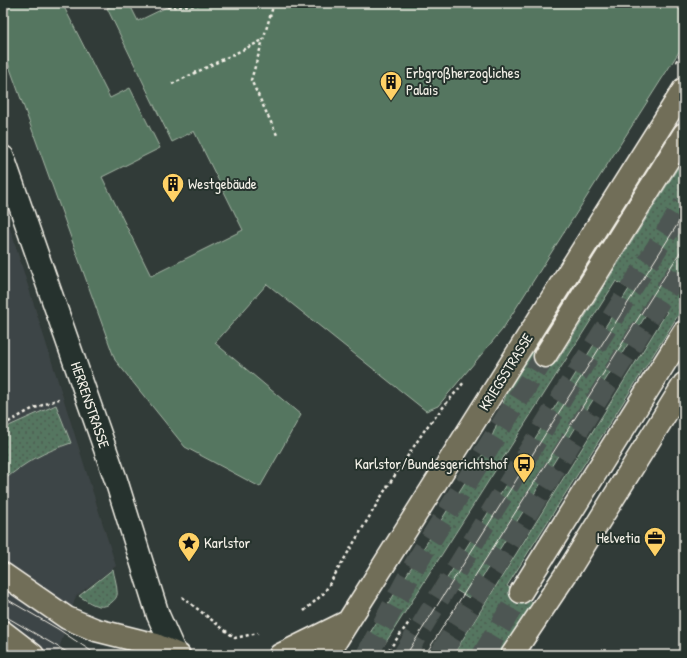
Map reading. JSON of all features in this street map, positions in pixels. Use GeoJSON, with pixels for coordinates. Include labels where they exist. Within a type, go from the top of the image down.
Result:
{"type":"FeatureCollection","features":[{"type":"Feature","properties":{"kind":"main road","name":"KRIEGSSTRASSE"},"geometry":{"type":"LineString","coordinates":[[327,655],[684,89]]}},
{"type":"Feature","properties":{"kind":"main road"},"geometry":{"type":"LineString","coordinates":[[545,356],[684,134]]}},
{"type":"Feature","properties":{"kind":"main road"},"geometry":{"type":"LineString","coordinates":[[521,592],[684,332]]}},
{"type":"Feature","properties":{"kind":"main road"},"geometry":{"type":"LineString","coordinates":[[512,655],[570,568],[684,384]]}},
{"type":"Feature","properties":{"kind":"main road"},"geometry":{"type":"LineString","coordinates":[[3,574],[67,618],[96,630],[156,645],[177,654]]}},
{"type":"Feature","properties":{"kind":"main road"},"geometry":{"type":"LineString","coordinates":[[280,655],[347,622]]}},
{"type":"Feature","properties":{"kind":"main road"},"geometry":{"type":"LineString","coordinates":[[3,632],[33,655]]}},
{"type":"Feature","properties":{"kind":"street","name":"HERRENSTRASSE"},"geometry":{"type":"LineString","coordinates":[[3,157],[116,480],[158,615],[177,654]]}},
{"type":"Feature","properties":{"kind":"path"},"geometry":{"type":"LineString","coordinates":[[167,7],[227,3]]}},
{"type":"Feature","properties":{"kind":"path"},"geometry":{"type":"LineString","coordinates":[[274,3],[251,80],[278,134]]}},
{"type":"Feature","properties":{"kind":"path"},"geometry":{"type":"LineString","coordinates":[[368,3],[370,7]]}},
{"type":"Feature","properties":{"kind":"path"},"geometry":{"type":"LineString","coordinates":[[172,84],[263,40]]}},
{"type":"Feature","properties":{"kind":"path"},"geometry":{"type":"LineString","coordinates":[[303,612],[324,593],[388,486],[426,428],[466,380]]}},
{"type":"Feature","properties":{"kind":"path"},"geometry":{"type":"LineString","coordinates":[[3,425],[32,408],[85,391]]}},
{"type":"Feature","properties":{"kind":"path"},"geometry":{"type":"LineString","coordinates":[[178,594],[235,638],[258,634],[264,631]]}},
{"type":"Feature","properties":{"kind":"path"},"geometry":{"type":"LineString","coordinates":[[385,655],[410,621]]}},
{"type":"Feature","properties":{"kind":"path"},"geometry":{"type":"LineString","coordinates":[[258,634],[260,641]]}},
{"type":"Feature","properties":{"kind":"shaded area"},"geometry":{"type":"Polygon","coordinates":[[[3,206],[116,566],[76,596],[57,655],[3,655],[3,206]]]}},
{"type":"Feature","properties":{"kind":"green space"},"geometry":{"type":"Polygon","coordinates":[[[3,3],[62,3],[110,98],[130,88],[160,148],[102,177],[151,276],[243,230],[194,131],[172,142],[107,8],[117,3],[129,3],[138,21],[171,5],[171,3],[684,3],[684,44],[502,330],[438,406],[426,411],[267,284],[215,343],[301,415],[260,487],[185,447],[115,360],[3,49],[3,3]]]}},
{"type":"Feature","properties":{"kind":"green space"},"geometry":{"type":"Polygon","coordinates":[[[684,158],[684,306],[507,586],[533,603],[499,655],[453,655],[667,312],[653,304],[469,598],[444,583],[629,289],[616,281],[379,653],[377,655],[356,655],[483,454],[493,434],[508,389],[518,367],[533,350],[556,363],[684,158]]]}},
{"type":"Feature","properties":{"kind":"green space"},"geometry":{"type":"Polygon","coordinates":[[[56,405],[71,443],[35,458],[19,468],[3,481],[3,430],[56,405]]]}},
{"type":"Feature","properties":{"kind":"green space"},"geometry":{"type":"Polygon","coordinates":[[[113,569],[117,586],[117,594],[116,598],[112,602],[108,605],[99,606],[79,596],[113,569]]]}},
{"type":"Feature","properties":{"kind":"tunnel"},"geometry":{"type":"LineString","coordinates":[[404,655],[563,396],[684,205]]}},
{"type":"Feature","properties":{"kind":"tunnel"},"geometry":{"type":"LineString","coordinates":[[440,655],[589,412],[684,262]]}},
{"type":"Feature","properties":{"kind":"tunnel"},"geometry":{"type":"LineString","coordinates":[[367,655],[416,563],[545,356]]}},
{"type":"Feature","properties":{"kind":"tunnel"},"geometry":{"type":"LineString","coordinates":[[483,655],[521,592]]}},
{"type":"Feature","properties":{"kind":"tram line"},"geometry":{"type":"LineString","coordinates":[[406,655],[684,214]]}},
{"type":"Feature","properties":{"kind":"tram line"},"geometry":{"type":"LineString","coordinates":[[425,655],[684,246]]}},
{"type":"Feature","properties":{"kind":"tram line"},"geometry":{"type":"LineString","coordinates":[[3,597],[58,629],[97,655]]}},
{"type":"Feature","properties":{"kind":"tram line"},"geometry":{"type":"LineString","coordinates":[[3,615],[72,655]]}},
{"type":"Feature","properties":{"kind":"place","name":"Erbgroßherzogliches Palais"},"geometry":{"type":"Point","coordinates":[391,102]}},
{"type":"Feature","properties":{"kind":"place","name":"Westgebäude"},"geometry":{"type":"Point","coordinates":[173,204]}},
{"type":"Feature","properties":{"kind":"place","name":"Karlstor/Bundesgerichtshof"},"geometry":{"type":"Point","coordinates":[524,484]}},
{"type":"Feature","properties":{"kind":"place","name":"Helvetia"},"geometry":{"type":"Point","coordinates":[655,558]}},
{"type":"Feature","properties":{"kind":"place","name":"Karlstor"},"geometry":{"type":"Point","coordinates":[189,562]}}]}
